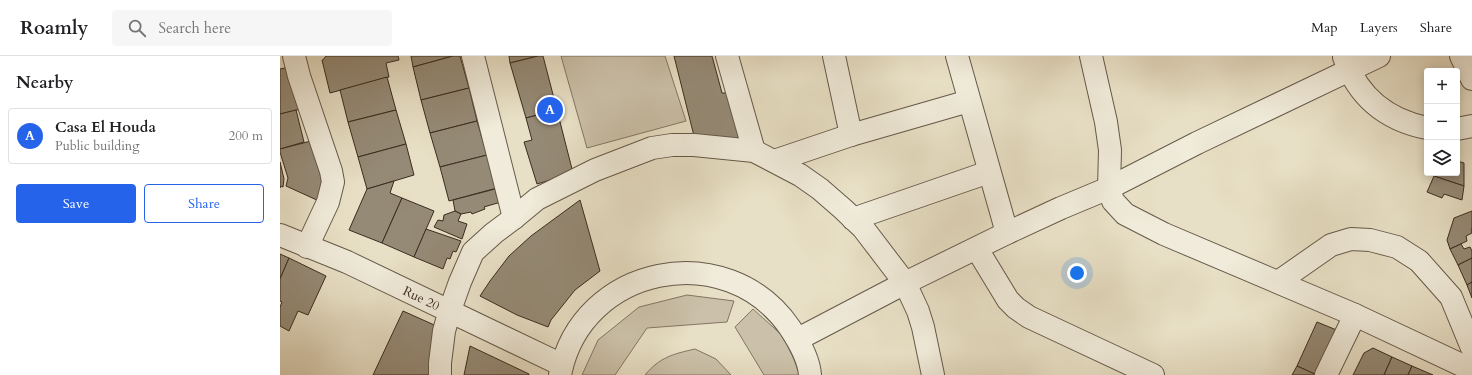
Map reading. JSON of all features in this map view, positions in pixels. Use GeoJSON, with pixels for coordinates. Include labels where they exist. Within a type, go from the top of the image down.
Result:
{"type":"FeatureCollection","features":[{"type":"Feature","properties":{"kind":"street"},"geometry":{"type":"LineString","coordinates":[[294,56],[299,76],[331,170],[333,182],[328,202],[307,247]]}},
{"type":"Feature","properties":{"kind":"street"},"geometry":{"type":"LineString","coordinates":[[473,56],[514,218]]}},
{"type":"Feature","properties":{"kind":"street"},"geometry":{"type":"LineString","coordinates":[[726,56],[754,151]]}},
{"type":"Feature","properties":{"kind":"street"},"geometry":{"type":"LineString","coordinates":[[834,56],[852,136]]}},
{"type":"Feature","properties":{"kind":"street"},"geometry":{"type":"LineString","coordinates":[[957,56],[1007,233]]}},
{"type":"Feature","properties":{"kind":"street"},"geometry":{"type":"LineString","coordinates":[[798,339],[905,283],[1007,233],[1109,188],[1197,143],[1346,63],[1379,56]]}},
{"type":"Feature","properties":{"kind":"street"},"geometry":{"type":"LineString","coordinates":[[1461,56],[1472,79]]}},
{"type":"Feature","properties":{"kind":"street"},"geometry":{"type":"LineString","coordinates":[[1096,58],[1110,150],[1109,188],[1114,201],[1125,214],[1137,221],[1216,257],[1355,315],[1472,370]]}},
{"type":"Feature","properties":{"kind":"street"},"geometry":{"type":"LineString","coordinates":[[1346,63],[1364,94],[1385,112],[1410,124],[1424,127]]}},
{"type":"Feature","properties":{"kind":"street"},"geometry":{"type":"LineString","coordinates":[[774,161],[969,101]]}},
{"type":"Feature","properties":{"kind":"street"},"geometry":{"type":"LineString","coordinates":[[1460,128],[1472,126]]}},
{"type":"Feature","properties":{"kind":"street"},"geometry":{"type":"LineString","coordinates":[[440,375],[444,332],[450,310],[460,282],[474,252],[494,233],[537,199],[615,161],[652,148],[672,145],[694,145],[754,151],[800,175],[820,189],[853,219],[879,247],[905,283],[918,311],[923,327],[933,375]]}},
{"type":"Feature","properties":{"kind":"street"},"geometry":{"type":"LineString","coordinates":[[853,219],[989,172]]}},
{"type":"Feature","properties":{"kind":"street","name":"Rue 20"},"geometry":{"type":"LineString","coordinates":[[280,235],[347,262],[450,310],[561,370]]}},
{"type":"Feature","properties":{"kind":"street"},"geometry":{"type":"LineString","coordinates":[[1278,282],[1331,244],[1351,239],[1370,240],[1396,247],[1419,261],[1451,297],[1472,348]]}},
{"type":"Feature","properties":{"kind":"street"},"geometry":{"type":"LineString","coordinates":[[977,249],[1008,300],[1029,318],[1153,375]]}},
{"type":"Feature","properties":{"kind":"street"},"geometry":{"type":"LineString","coordinates":[[561,370],[572,340],[588,317],[608,298],[632,284],[658,275],[685,272],[712,275],[738,284],[762,298],[782,316],[798,339],[810,375]]}},
{"type":"Feature","properties":{"kind":"street"},"geometry":{"type":"LineString","coordinates":[[1326,375],[1355,315]]}},
{"type":"Feature","properties":{"kind":"shaded area"},"geometry":{"type":"Polygon","coordinates":[[[561,56],[665,56],[686,121],[587,148],[561,56]]]}},
{"type":"Feature","properties":{"kind":"shaded area"},"geometry":{"type":"Polygon","coordinates":[[[687,295],[734,301],[727,322],[647,328],[615,375],[582,375],[598,340],[639,307],[687,295]]]}},
{"type":"Feature","properties":{"kind":"shaded area"},"geometry":{"type":"Polygon","coordinates":[[[753,309],[793,345],[802,375],[764,375],[735,327],[753,309]]]}},
{"type":"Feature","properties":{"kind":"shaded area"},"geometry":{"type":"Polygon","coordinates":[[[695,349],[716,359],[731,375],[645,375],[656,364],[667,357],[695,349]]]}},
{"type":"Feature","properties":{"kind":"building"},"geometry":{"type":"Polygon","coordinates":[[[326,56],[398,56],[399,60],[386,63],[389,77],[330,93],[322,60],[326,56]]]}},
{"type":"Feature","properties":{"kind":"building"},"geometry":{"type":"Polygon","coordinates":[[[411,56],[453,56],[413,67],[411,56]]]}},
{"type":"Feature","properties":{"kind":"building"},"geometry":{"type":"Polygon","coordinates":[[[453,56],[460,56],[469,88],[421,100],[413,67],[453,56]]]}},
{"type":"Feature","properties":{"kind":"building"},"geometry":{"type":"Polygon","coordinates":[[[509,56],[538,56],[510,63],[509,56]]]}},
{"type":"Feature","properties":{"kind":"building"},"geometry":{"type":"Polygon","coordinates":[[[543,56],[557,110],[526,118],[510,63],[543,56]]]}},
{"type":"Feature","properties":{"kind":"building"},"geometry":{"type":"Polygon","coordinates":[[[674,56],[712,56],[722,93],[730,93],[742,137],[716,143],[694,136],[674,56]]]}},
{"type":"Feature","properties":{"kind":"building"},"geometry":{"type":"Polygon","coordinates":[[[287,68],[301,109],[280,114],[280,69],[287,68]]]}},
{"type":"Feature","properties":{"kind":"building"},"geometry":{"type":"Polygon","coordinates":[[[387,77],[396,110],[348,122],[340,90],[387,77]]]}},
{"type":"Feature","properties":{"kind":"building"},"geometry":{"type":"Polygon","coordinates":[[[469,88],[477,121],[430,133],[421,100],[469,88]]]}},
{"type":"Feature","properties":{"kind":"building"},"geometry":{"type":"Polygon","coordinates":[[[296,110],[304,142],[280,149],[280,114],[296,110]]]}},
{"type":"Feature","properties":{"kind":"building"},"geometry":{"type":"Polygon","coordinates":[[[396,110],[406,144],[358,157],[348,122],[396,110]]]}},
{"type":"Feature","properties":{"kind":"building"},"geometry":{"type":"Polygon","coordinates":[[[557,110],[573,173],[537,184],[524,142],[532,140],[526,118],[557,110]]]}},
{"type":"Feature","properties":{"kind":"building"},"geometry":{"type":"Polygon","coordinates":[[[477,121],[487,155],[440,167],[430,133],[477,121]]]}},
{"type":"Feature","properties":{"kind":"building"},"geometry":{"type":"Polygon","coordinates":[[[311,141],[325,190],[319,201],[286,186],[288,178],[280,152],[280,149],[311,141]]]}},
{"type":"Feature","properties":{"kind":"building"},"geometry":{"type":"Polygon","coordinates":[[[406,144],[414,175],[367,189],[358,157],[406,144]]]}},
{"type":"Feature","properties":{"kind":"building"},"geometry":{"type":"Polygon","coordinates":[[[487,155],[497,188],[449,201],[440,167],[487,155]]]}},
{"type":"Feature","properties":{"kind":"building"},"geometry":{"type":"Polygon","coordinates":[[[280,162],[284,179],[283,187],[281,186],[280,188],[280,162]]]}},
{"type":"Feature","properties":{"kind":"building"},"geometry":{"type":"Polygon","coordinates":[[[1460,162],[1464,163],[1464,186],[1434,176],[1460,176],[1460,162]]]}},
{"type":"Feature","properties":{"kind":"building"},"geometry":{"type":"Polygon","coordinates":[[[1434,176],[1464,186],[1462,200],[1444,194],[1442,198],[1427,192],[1434,176]]]}},
{"type":"Feature","properties":{"kind":"building"},"geometry":{"type":"Polygon","coordinates":[[[394,181],[390,193],[402,198],[382,243],[349,230],[367,189],[394,181]]]}},
{"type":"Feature","properties":{"kind":"building"},"geometry":{"type":"Polygon","coordinates":[[[495,189],[497,197],[500,196],[501,202],[484,207],[485,209],[472,214],[471,212],[461,214],[455,211],[453,200],[495,189]]]}},
{"type":"Feature","properties":{"kind":"building"},"geometry":{"type":"Polygon","coordinates":[[[402,198],[434,211],[414,257],[382,243],[402,198]]]}},
{"type":"Feature","properties":{"kind":"building"},"geometry":{"type":"Polygon","coordinates":[[[580,200],[600,271],[575,290],[551,320],[548,327],[517,315],[480,296],[509,256],[531,236],[580,200]]]}},
{"type":"Feature","properties":{"kind":"building"},"geometry":{"type":"Polygon","coordinates":[[[455,211],[461,214],[458,221],[467,224],[462,239],[434,227],[438,220],[443,221],[444,215],[455,211]]]}},
{"type":"Feature","properties":{"kind":"building"},"geometry":{"type":"Polygon","coordinates":[[[1472,211],[1472,233],[1466,236],[1467,241],[1450,249],[1447,240],[1454,218],[1472,211]]]}},
{"type":"Feature","properties":{"kind":"building"},"geometry":{"type":"Polygon","coordinates":[[[426,229],[461,241],[456,252],[453,251],[450,259],[447,258],[443,269],[414,257],[426,229]]]}},
{"type":"Feature","properties":{"kind":"building"},"geometry":{"type":"Polygon","coordinates":[[[1461,244],[1464,249],[1470,247],[1472,251],[1472,258],[1458,265],[1450,249],[1461,244]]]}},
{"type":"Feature","properties":{"kind":"building"},"geometry":{"type":"Polygon","coordinates":[[[280,254],[289,258],[280,279],[280,254]]]}},
{"type":"Feature","properties":{"kind":"building"},"geometry":{"type":"Polygon","coordinates":[[[289,258],[326,276],[308,315],[298,311],[289,331],[280,326],[280,307],[282,302],[280,301],[280,279],[289,258]]]}},
{"type":"Feature","properties":{"kind":"building"},"geometry":{"type":"Polygon","coordinates":[[[1472,258],[1472,282],[1467,285],[1458,265],[1472,258]]]}},
{"type":"Feature","properties":{"kind":"building"},"geometry":{"type":"Polygon","coordinates":[[[1472,282],[1472,298],[1467,285],[1472,282]]]}},
{"type":"Feature","properties":{"kind":"building"},"geometry":{"type":"Polygon","coordinates":[[[403,311],[441,328],[433,375],[373,375],[403,311]]]}},
{"type":"Feature","properties":{"kind":"building"},"geometry":{"type":"Polygon","coordinates":[[[1317,322],[1339,331],[1317,375],[1297,366],[1317,322]]]}},
{"type":"Feature","properties":{"kind":"building"},"geometry":{"type":"Polygon","coordinates":[[[470,346],[529,374],[529,375],[464,375],[470,346]]]}},
{"type":"Feature","properties":{"kind":"building"},"geometry":{"type":"Polygon","coordinates":[[[1373,348],[1392,357],[1384,375],[1353,375],[1364,353],[1373,348]]]}},
{"type":"Feature","properties":{"kind":"building"},"geometry":{"type":"Polygon","coordinates":[[[1392,357],[1412,366],[1408,375],[1384,375],[1392,357]]]}},
{"type":"Feature","properties":{"kind":"building"},"geometry":{"type":"Polygon","coordinates":[[[1297,366],[1317,375],[1292,375],[1297,366]]]}},
{"type":"Feature","properties":{"kind":"building"},"geometry":{"type":"Polygon","coordinates":[[[1412,366],[1433,375],[1408,375],[1412,366]]]}},
{"type":"Feature","properties":{"kind":"place","name":"Casa El Houda"},"geometry":{"type":"Point","coordinates":[550,110]}}]}
